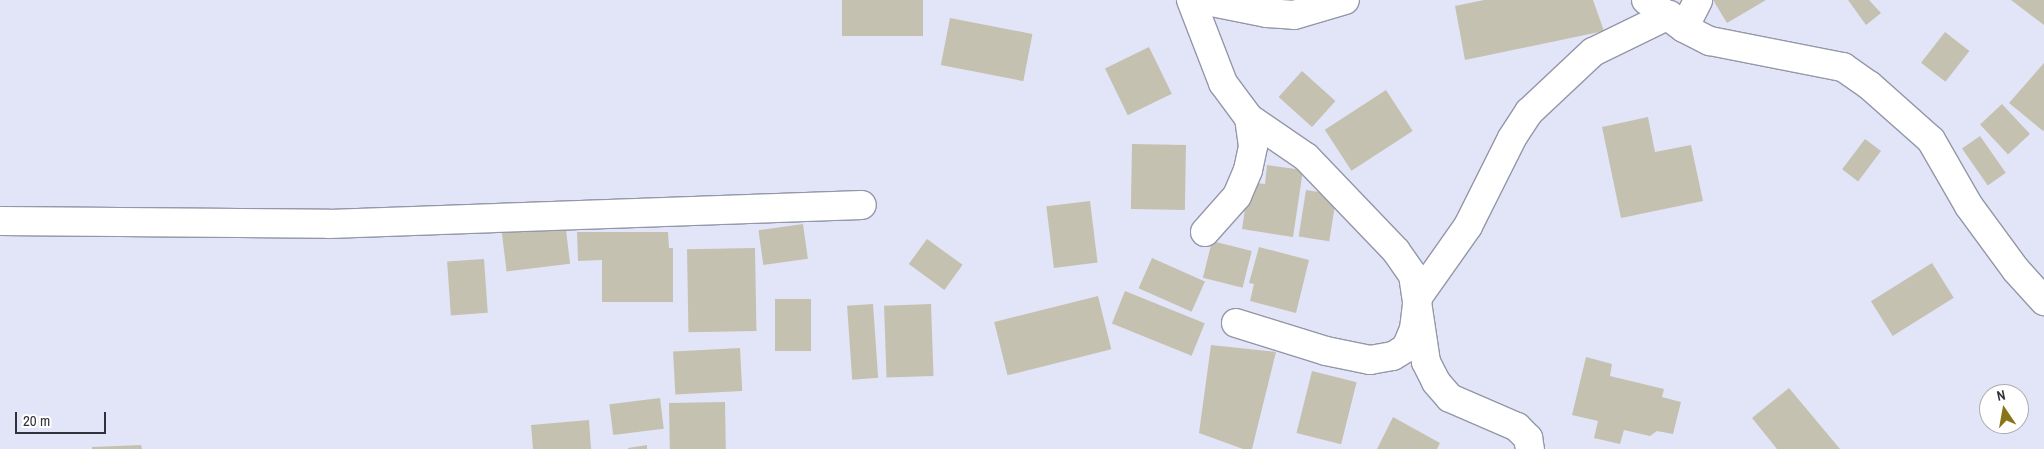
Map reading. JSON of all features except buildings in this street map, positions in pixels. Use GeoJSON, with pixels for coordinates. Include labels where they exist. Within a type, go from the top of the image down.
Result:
{"type":"FeatureCollection","features":[{"type":"Feature","properties":{"kind":"street"},"geometry":{"type":"LineString","coordinates":[[1191,0],[1223,83],[1248,118],[1306,157],[1342,192],[1396,251],[1413,275],[1418,297],[1426,362],[1436,382],[1450,398],[1517,427],[1528,438],[1530,449]]}},
{"type":"Feature","properties":{"kind":"street"},"geometry":{"type":"LineString","coordinates":[[1202,0],[1267,13],[1294,15],[1345,0]]}},
{"type":"Feature","properties":{"kind":"street"},"geometry":{"type":"LineString","coordinates":[[1646,0],[1676,22],[1724,46],[1843,67],[1869,85],[1931,140],[1969,206],[2016,270],[2044,302]]}},
{"type":"Feature","properties":{"kind":"street"},"geometry":{"type":"LineString","coordinates":[[1236,323],[1326,351],[1370,360],[1393,356],[1406,348],[1414,329],[1418,297],[1468,226],[1512,138],[1529,112],[1593,52],[1676,22],[1698,0]]}},
{"type":"Feature","properties":{"kind":"street"},"geometry":{"type":"LineString","coordinates":[[1205,232],[1237,196],[1248,170],[1253,146],[1248,118]]}},
{"type":"Feature","properties":{"kind":"street"},"geometry":{"type":"LineString","coordinates":[[0,221],[329,224],[862,205]]}}]}
